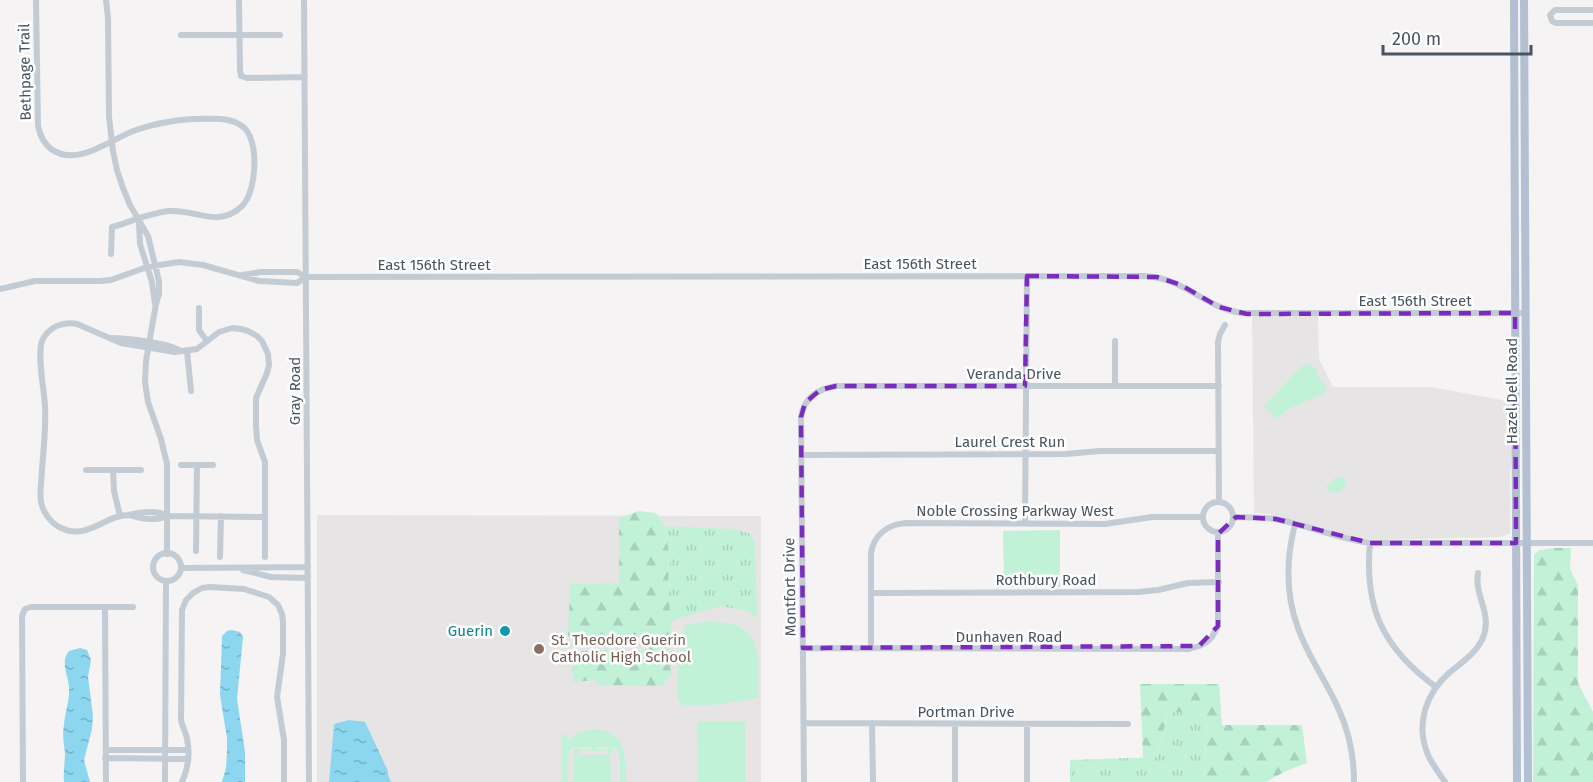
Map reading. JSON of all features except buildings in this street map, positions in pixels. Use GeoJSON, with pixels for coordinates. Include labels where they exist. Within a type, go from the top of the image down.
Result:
{"type":"FeatureCollection","features":[{"type":"Feature","properties":{"kind":"main road","name":"Hazel Dell Road"},"geometry":{"type":"LineString","coordinates":[[1514,0],[1515,313],[1528,782]]}},
{"type":"Feature","properties":{"kind":"main road","name":"Hazel Dell Road"},"geometry":{"type":"LineString","coordinates":[[1517,782],[1525,313],[1524,0]]}},
{"type":"Feature","properties":{"kind":"street","name":"Bethpage Trail"},"geometry":{"type":"LineString","coordinates":[[36,0],[38,126],[46,145],[54,151],[72,156],[82,154],[134,131],[175,121],[198,119],[234,122],[243,126],[252,140],[253,186],[245,203],[237,210],[227,216],[217,218],[176,211],[110,224],[111,254]]}},
{"type":"Feature","properties":{"kind":"street"},"geometry":{"type":"LineString","coordinates":[[106,0],[109,117],[117,170],[123,188],[148,236],[159,288],[146,368],[146,388],[168,471],[167,554]]}},
{"type":"Feature","properties":{"kind":"street"},"geometry":{"type":"LineString","coordinates":[[239,0],[242,76],[247,78],[305,77]]}},
{"type":"Feature","properties":{"kind":"street","name":"Gray Road"},"geometry":{"type":"LineString","coordinates":[[304,0],[309,782]]}},
{"type":"Feature","properties":{"kind":"street"},"geometry":{"type":"LineString","coordinates":[[1593,10],[1555,10],[1550,15],[1551,21],[1556,23],[1593,23]]}},
{"type":"Feature","properties":{"kind":"street"},"geometry":{"type":"LineString","coordinates":[[181,35],[280,35]]}},
{"type":"Feature","properties":{"kind":"street"},"geometry":{"type":"LineString","coordinates":[[138,218],[141,248],[152,282],[156,304]]}},
{"type":"Feature","properties":{"kind":"street"},"geometry":{"type":"LineString","coordinates":[[141,248],[151,246]]}},
{"type":"Feature","properties":{"kind":"street"},"geometry":{"type":"LineString","coordinates":[[0,289],[36,282],[100,282],[147,267],[170,263],[188,263],[259,281],[297,283],[306,277],[297,272],[261,272],[241,275]]}},
{"type":"Feature","properties":{"kind":"street"},"geometry":{"type":"LineString","coordinates":[[1025,523],[1027,276]]}},
{"type":"Feature","properties":{"kind":"street","name":"East 156th Street"},"geometry":{"type":"LineString","coordinates":[[306,277],[1145,276],[1163,278],[1181,285],[1219,307],[1247,314],[1525,313]]}},
{"type":"Feature","properties":{"kind":"street"},"geometry":{"type":"LineString","coordinates":[[199,308],[199,330],[207,341]]}},
{"type":"Feature","properties":{"kind":"street"},"geometry":{"type":"LineString","coordinates":[[265,517],[168,516],[162,513],[143,513],[120,516],[90,530],[76,531],[61,528],[51,521],[44,511],[41,498],[45,416],[41,350],[47,334],[55,327],[69,323],[111,338],[184,351],[197,349],[224,330],[241,328],[256,336],[267,350],[269,362],[256,401],[256,436],[265,462],[265,517],[265,557]]}},
{"type":"Feature","properties":{"kind":"street"},"geometry":{"type":"LineString","coordinates":[[1218,502],[1218,342],[1225,325]]}},
{"type":"Feature","properties":{"kind":"street"},"geometry":{"type":"LineString","coordinates":[[1114,341],[1115,386]]}},
{"type":"Feature","properties":{"kind":"street"},"geometry":{"type":"LineString","coordinates":[[184,351],[191,391]]}},
{"type":"Feature","properties":{"kind":"street","name":"Veranda Drive"},"geometry":{"type":"LineString","coordinates":[[812,396],[820,390],[836,386],[1219,386]]}},
{"type":"Feature","properties":{"kind":"street","name":"Montfort Drive"},"geometry":{"type":"LineString","coordinates":[[804,782],[801,417],[805,403],[812,396]]}},
{"type":"Feature","properties":{"kind":"street","name":"Laurel Crest Run"},"geometry":{"type":"LineString","coordinates":[[801,455],[1219,451]]}},
{"type":"Feature","properties":{"kind":"street"},"geometry":{"type":"LineString","coordinates":[[181,465],[213,465]]}},
{"type":"Feature","properties":{"kind":"street"},"geometry":{"type":"LineString","coordinates":[[196,551],[197,465]]}},
{"type":"Feature","properties":{"kind":"street"},"geometry":{"type":"LineString","coordinates":[[86,470],[141,470]]}},
{"type":"Feature","properties":{"kind":"street"},"geometry":{"type":"LineString","coordinates":[[113,470],[113,487],[120,516]]}},
{"type":"Feature","properties":{"kind":"street"},"geometry":{"type":"LineString","coordinates":[[1218,502],[1230,508],[1233,517],[1230,526],[1218,532],[1207,526],[1203,517],[1208,506],[1218,502]]}},
{"type":"Feature","properties":{"kind":"street"},"geometry":{"type":"LineString","coordinates":[[220,557],[221,516]]}},
{"type":"Feature","properties":{"kind":"street","name":"Noble Crossing Parkway West"},"geometry":{"type":"LineString","coordinates":[[871,593],[871,559],[874,543],[884,530],[897,524],[1105,524],[1152,517],[1203,517]]}},
{"type":"Feature","properties":{"kind":"street"},"geometry":{"type":"LineString","coordinates":[[1233,517],[1263,517],[1370,543],[1593,543]]}},
{"type":"Feature","properties":{"kind":"street"},"geometry":{"type":"LineString","coordinates":[[1295,524],[1288,567],[1292,608],[1301,635],[1343,719],[1352,752],[1354,782]]}},
{"type":"Feature","properties":{"kind":"street"},"geometry":{"type":"LineString","coordinates":[[1218,532],[1219,582]]}},
{"type":"Feature","properties":{"kind":"street"},"geometry":{"type":"LineString","coordinates":[[1370,543],[1368,568],[1370,591],[1383,630],[1403,659],[1436,687]]}},
{"type":"Feature","properties":{"kind":"street"},"geometry":{"type":"LineString","coordinates":[[167,554],[177,558],[181,568],[175,579],[166,581],[157,576],[153,566],[158,557],[167,554]]}},
{"type":"Feature","properties":{"kind":"street"},"geometry":{"type":"LineString","coordinates":[[181,568],[308,567]]}},
{"type":"Feature","properties":{"kind":"street"},"geometry":{"type":"LineString","coordinates":[[237,568],[271,577],[308,578]]}},
{"type":"Feature","properties":{"kind":"street"},"geometry":{"type":"LineString","coordinates":[[1444,782],[1428,755],[1423,736],[1423,718],[1425,707],[1436,687],[1473,652],[1482,640],[1486,616],[1477,587],[1478,573]]}},
{"type":"Feature","properties":{"kind":"street"},"geometry":{"type":"LineString","coordinates":[[165,782],[166,581]]}},
{"type":"Feature","properties":{"kind":"street","name":"Dunhaven Road"},"geometry":{"type":"LineString","coordinates":[[803,648],[1189,649],[1199,646],[1212,637],[1219,621],[1219,582]]}},
{"type":"Feature","properties":{"kind":"street","name":"Rothbury Road"},"geometry":{"type":"LineString","coordinates":[[871,593],[1139,592],[1188,583],[1219,582]]}},
{"type":"Feature","properties":{"kind":"street"},"geometry":{"type":"LineString","coordinates":[[182,782],[186,771],[188,750],[187,737],[181,720],[182,610],[186,600],[197,590],[228,587],[244,589],[269,597],[278,605],[282,614],[283,654],[277,697],[284,740],[284,782]]}},
{"type":"Feature","properties":{"kind":"street"},"geometry":{"type":"LineString","coordinates":[[871,593],[871,648]]}},
{"type":"Feature","properties":{"kind":"street"},"geometry":{"type":"LineString","coordinates":[[23,782],[23,613],[25,609],[31,607],[132,607]]}},
{"type":"Feature","properties":{"kind":"street"},"geometry":{"type":"LineString","coordinates":[[105,607],[106,782]]}},
{"type":"Feature","properties":{"kind":"street","name":"Portman Drive"},"geometry":{"type":"LineString","coordinates":[[804,723],[1128,724]]}},
{"type":"Feature","properties":{"kind":"street"},"geometry":{"type":"LineString","coordinates":[[872,723],[873,782]]}},
{"type":"Feature","properties":{"kind":"street"},"geometry":{"type":"LineString","coordinates":[[955,724],[955,782]]}},
{"type":"Feature","properties":{"kind":"street"},"geometry":{"type":"LineString","coordinates":[[1027,724],[1028,782]]}},
{"type":"Feature","properties":{"kind":"street"},"geometry":{"type":"LineString","coordinates":[[105,750],[188,750]]}},
{"type":"Feature","properties":{"kind":"street"},"geometry":{"type":"LineString","coordinates":[[105,759],[188,759]]}},
{"type":"Feature","properties":{"kind":"highlighted area"},"geometry":{"type":"Polygon","coordinates":[[[1027,276],[1157,277],[1181,285],[1219,307],[1247,314],[1515,313],[1516,543],[1370,543],[1276,519],[1236,517],[1218,534],[1218,626],[1199,646],[803,648],[801,417],[805,403],[820,390],[836,386],[1025,386],[1027,276]]]}},
{"type":"Feature","properties":{"kind":"shaded area"},"geometry":{"type":"Polygon","coordinates":[[[1252,316],[1318,316],[1319,359],[1333,387],[1431,387],[1513,402],[1510,533],[1501,537],[1374,540],[1348,536],[1269,514],[1254,513],[1252,316]]]}},
{"type":"Feature","properties":{"kind":"shaded area","name":"St. Theodore Guerin Catholic High School"},"geometry":{"type":"Polygon","coordinates":[[[317,515],[761,516],[761,782],[317,782],[317,515]]]}},
{"type":"Feature","properties":{"kind":"green space"},"geometry":{"type":"Polygon","coordinates":[[[1307,364],[1315,368],[1327,388],[1323,394],[1288,409],[1277,419],[1264,406],[1301,367],[1307,364]]]}},
{"type":"Feature","properties":{"kind":"green space"},"geometry":{"type":"Polygon","coordinates":[[[1336,477],[1345,477],[1346,485],[1340,492],[1332,493],[1325,488],[1336,477]]]}},
{"type":"Feature","properties":{"kind":"green space"},"geometry":{"type":"Polygon","coordinates":[[[639,511],[656,513],[664,524],[670,558],[668,580],[671,630],[667,655],[672,675],[661,686],[598,685],[596,680],[573,682],[572,659],[580,651],[619,649],[628,652],[648,649],[649,638],[642,635],[610,646],[568,636],[570,584],[619,583],[619,518],[639,511]]]}},
{"type":"Feature","properties":{"kind":"green space"},"geometry":{"type":"Polygon","coordinates":[[[664,526],[731,529],[749,533],[755,542],[757,618],[749,611],[721,606],[670,621],[668,580],[670,558],[664,526]]]}},
{"type":"Feature","properties":{"kind":"green space"},"geometry":{"type":"Polygon","coordinates":[[[1060,530],[1060,587],[1004,587],[1003,531],[1060,530]]]}},
{"type":"Feature","properties":{"kind":"green space"},"geometry":{"type":"Polygon","coordinates":[[[1571,548],[1570,569],[1578,585],[1578,683],[1593,712],[1593,782],[1533,782],[1534,554],[1540,550],[1571,548]]]}},
{"type":"Feature","properties":{"kind":"green space"},"geometry":{"type":"Polygon","coordinates":[[[721,622],[736,626],[747,632],[753,640],[757,651],[758,698],[707,706],[683,705],[678,700],[677,677],[685,625],[721,622]]]}},
{"type":"Feature","properties":{"kind":"green space"},"geometry":{"type":"Polygon","coordinates":[[[1140,684],[1219,684],[1222,725],[1302,725],[1307,763],[1266,782],[1204,782],[1207,722],[1203,712],[1168,712],[1157,757],[1143,758],[1140,684]]]}},
{"type":"Feature","properties":{"kind":"green space"},"geometry":{"type":"Polygon","coordinates":[[[1168,712],[1204,712],[1207,722],[1204,782],[1070,782],[1070,760],[1157,757],[1168,712]]]}},
{"type":"Feature","properties":{"kind":"green space"},"geometry":{"type":"Polygon","coordinates":[[[697,721],[745,721],[745,782],[698,782],[697,721]]]}},
{"type":"Feature","properties":{"kind":"green space"},"geometry":{"type":"Polygon","coordinates":[[[594,729],[612,734],[622,746],[626,763],[626,782],[620,782],[620,757],[615,747],[596,747],[596,750],[613,748],[613,753],[579,751],[579,754],[573,754],[573,749],[591,750],[592,747],[572,747],[568,757],[568,782],[562,782],[562,735],[568,735],[569,741],[578,733],[594,729]]]}},
{"type":"Feature","properties":{"kind":"green space"},"geometry":{"type":"Polygon","coordinates":[[[574,755],[610,755],[611,782],[574,782],[574,755]]]}},
{"type":"Feature","properties":{"kind":"water"},"geometry":{"type":"Polygon","coordinates":[[[232,630],[240,632],[243,637],[237,699],[245,752],[245,782],[222,782],[226,768],[227,738],[220,695],[222,636],[232,630]]]}},
{"type":"Feature","properties":{"kind":"water"},"geometry":{"type":"Polygon","coordinates":[[[80,648],[87,650],[91,660],[88,677],[93,716],[84,760],[90,782],[64,782],[63,732],[69,692],[65,659],[69,651],[80,648]]]}},
{"type":"Feature","properties":{"kind":"water"},"geometry":{"type":"Polygon","coordinates":[[[349,720],[365,722],[391,782],[329,782],[334,724],[349,720]]]}},
{"type":"Feature","properties":{"kind":"place","name":"Guerin"},"geometry":{"type":"Point","coordinates":[505,631]}},
{"type":"Feature","properties":{"kind":"place","name":"St. Theodore Guerin Catholic High School"},"geometry":{"type":"Point","coordinates":[539,649]}}]}
